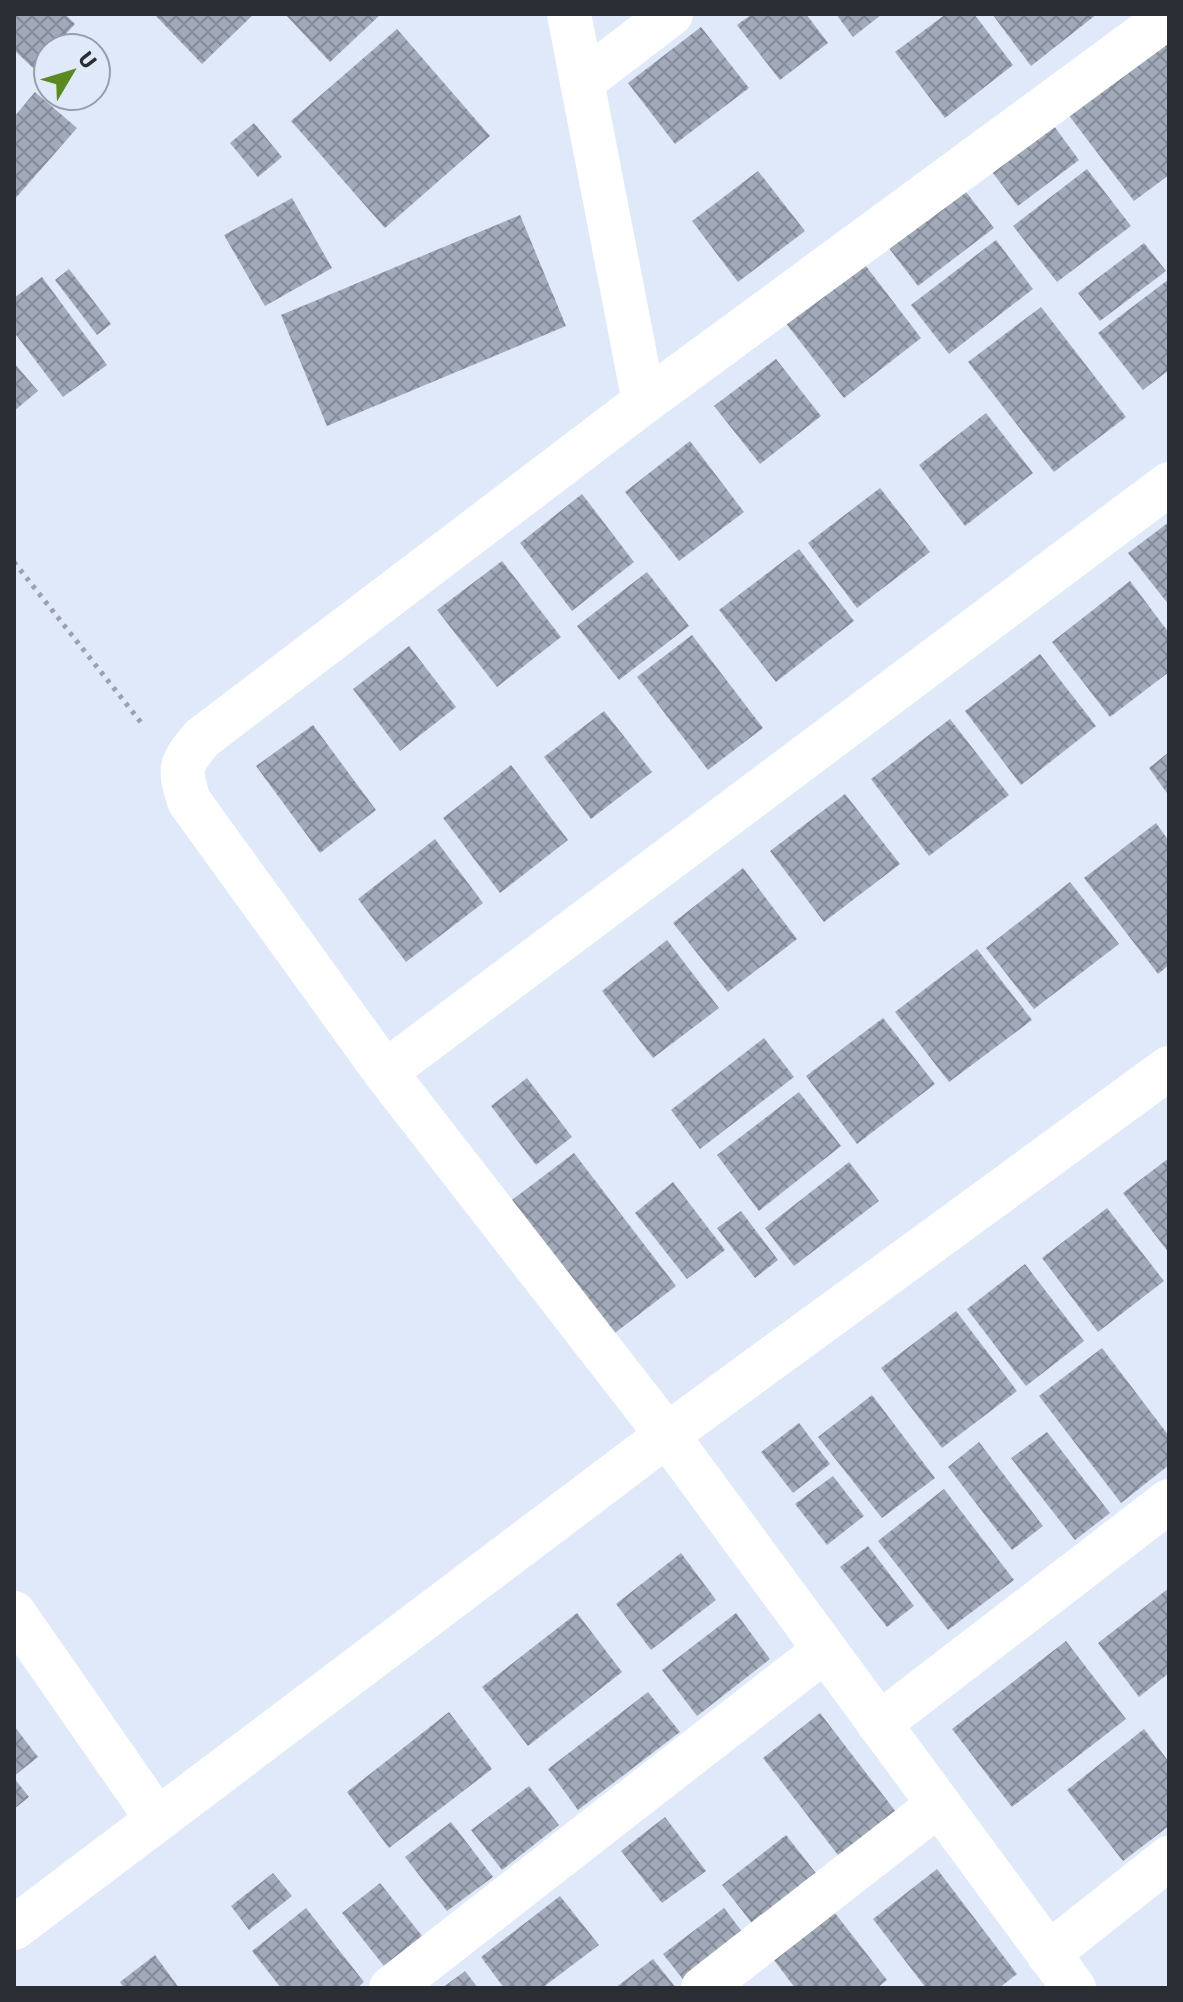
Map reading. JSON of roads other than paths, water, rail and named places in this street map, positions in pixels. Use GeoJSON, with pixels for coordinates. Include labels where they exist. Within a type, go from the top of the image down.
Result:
{"type":"FeatureCollection","features":[{"type":"Feature","properties":{"kind":"street"},"geometry":{"type":"LineString","coordinates":[[569,14],[644,402]]}},
{"type":"Feature","properties":{"kind":"street"},"geometry":{"type":"LineString","coordinates":[[582,82],[671,14]]}},
{"type":"Feature","properties":{"kind":"street"},"geometry":{"type":"LineString","coordinates":[[1074,1988],[667,1435],[385,1072],[189,801],[180,773],[188,755],[202,738],[644,402],[1169,16]]}},
{"type":"Feature","properties":{"kind":"street"},"geometry":{"type":"LineString","coordinates":[[385,1072],[1169,484]]}},
{"type":"Feature","properties":{"kind":"street"},"geometry":{"type":"LineString","coordinates":[[14,1928],[667,1435],[1169,1068]]}},
{"type":"Feature","properties":{"kind":"street"},"geometry":{"type":"LineString","coordinates":[[879,1724],[1169,1501]]}},
{"type":"Feature","properties":{"kind":"street"},"geometry":{"type":"LineString","coordinates":[[14,1613],[157,1819]]}},
{"type":"Feature","properties":{"kind":"street"},"geometry":{"type":"LineString","coordinates":[[391,1988],[825,1650]]}},
{"type":"Feature","properties":{"kind":"street"},"geometry":{"type":"LineString","coordinates":[[703,1988],[938,1805]]}},
{"type":"Feature","properties":{"kind":"street"},"geometry":{"type":"LineString","coordinates":[[1048,1954],[1169,1858]]}}]}
